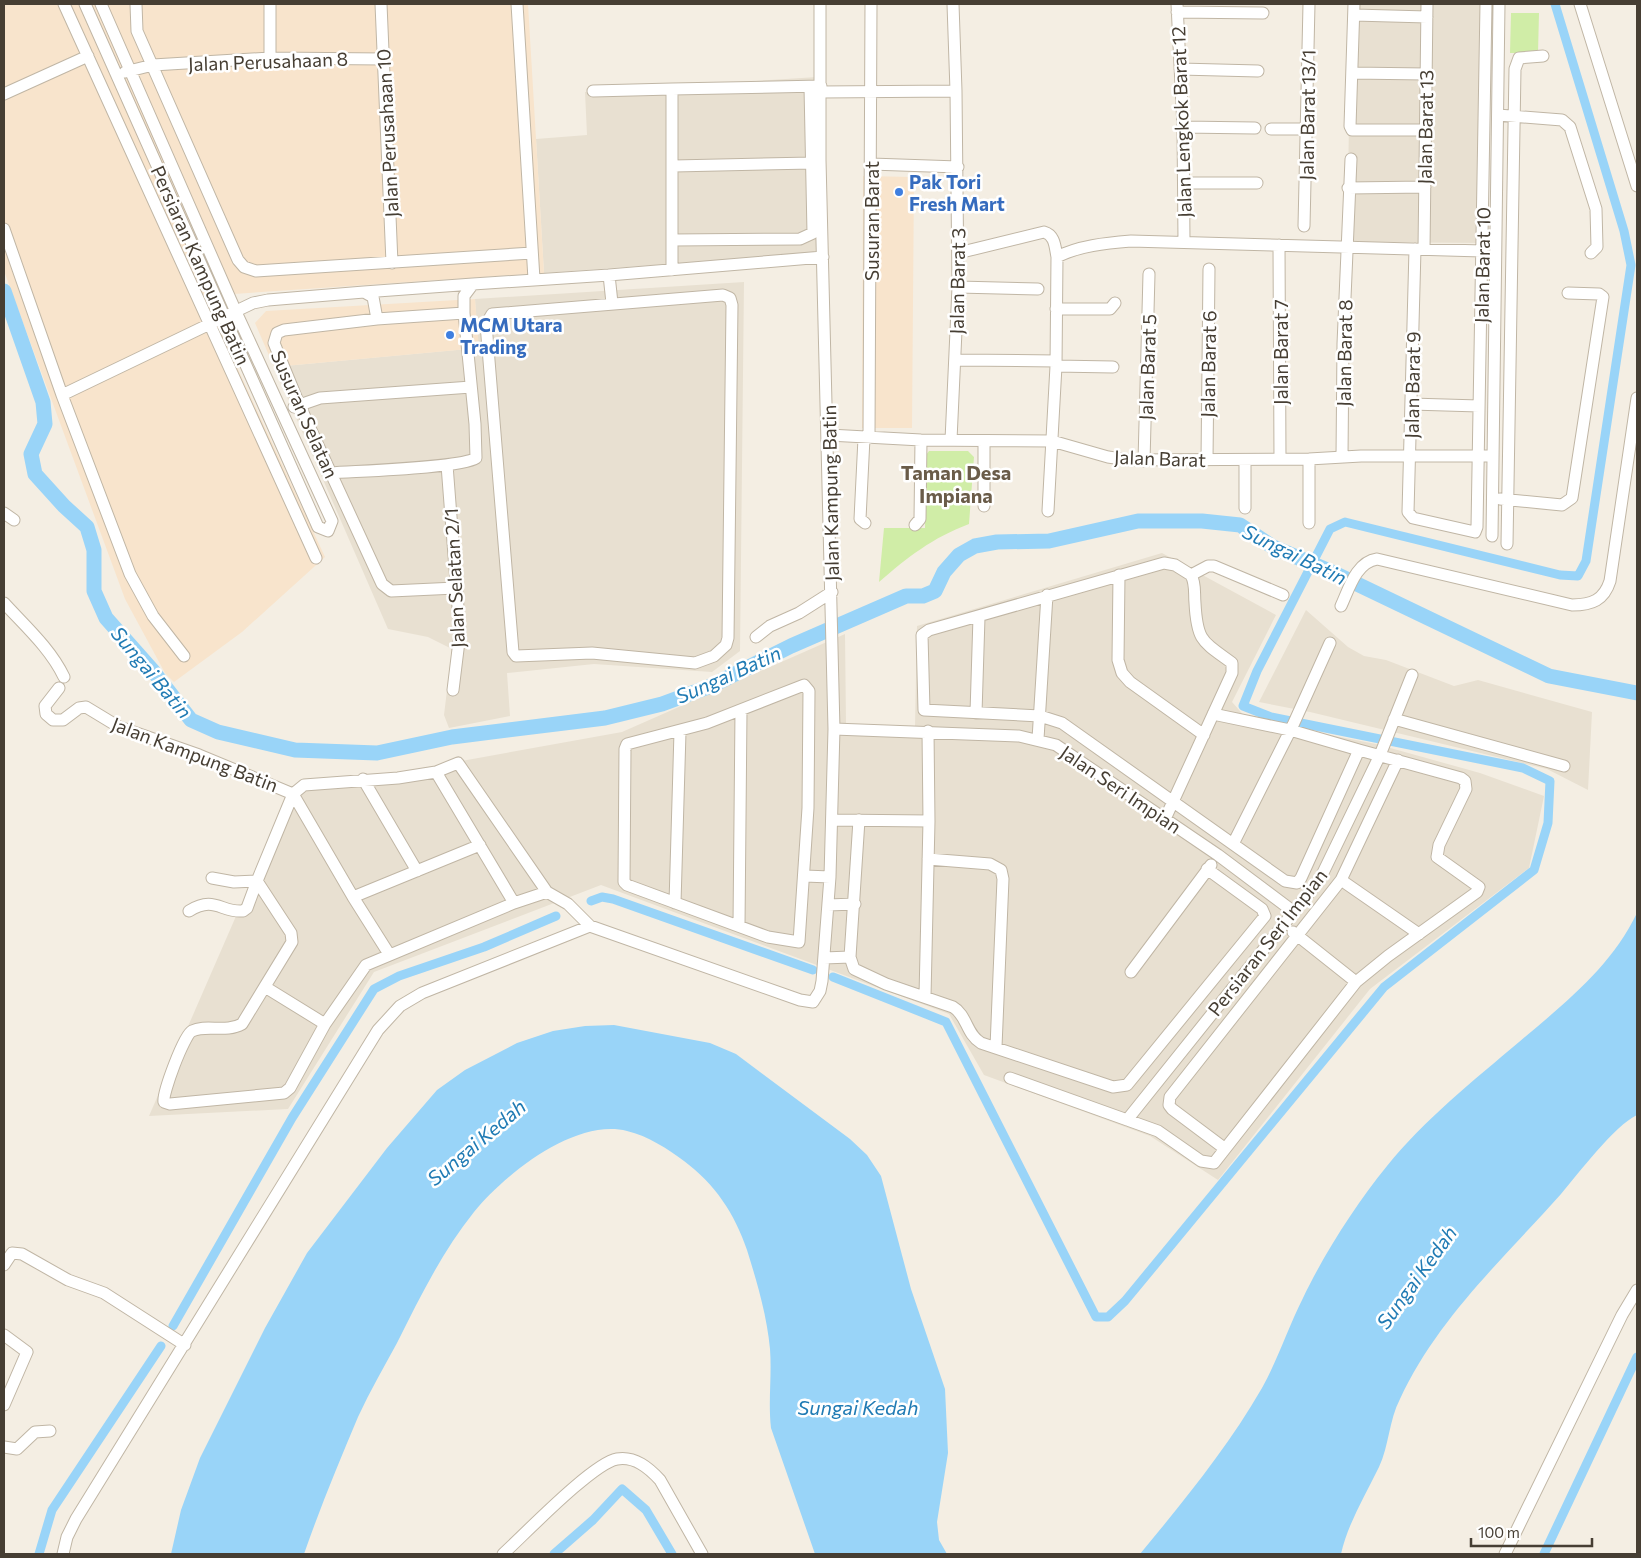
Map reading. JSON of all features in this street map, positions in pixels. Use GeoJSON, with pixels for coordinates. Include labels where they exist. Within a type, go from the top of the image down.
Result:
{"type":"FeatureCollection","features":[{"type":"Feature","properties":{"kind":"street"},"geometry":{"type":"LineString","coordinates":[[64,4],[316,558]]}},
{"type":"Feature","properties":{"kind":"street","name":"Persiaran Kampung Batin"},"geometry":{"type":"LineString","coordinates":[[85,4],[318,527],[328,531],[332,521],[236,312],[101,4]]}},
{"type":"Feature","properties":{"kind":"street"},"geometry":{"type":"LineString","coordinates":[[136,4],[137,31],[238,260],[244,267],[256,271],[532,253]]}},
{"type":"Feature","properties":{"kind":"street"},"geometry":{"type":"LineString","coordinates":[[270,4],[270,58]]}},
{"type":"Feature","properties":{"kind":"street","name":"Jalan Perusahaan 10"},"geometry":{"type":"LineString","coordinates":[[381,4],[392,263]]}},
{"type":"Feature","properties":{"kind":"street"},"geometry":{"type":"LineString","coordinates":[[517,4],[534,279]]}},
{"type":"Feature","properties":{"kind":"street","name":"Jalan Kampung Batin"},"geometry":{"type":"LineString","coordinates":[[590,926],[807,1002],[813,1002],[816,998],[822,981],[830,877],[834,730],[823,257],[816,162],[820,4]]}},
{"type":"Feature","properties":{"kind":"street","name":"Susuran Barat"},"geometry":{"type":"LineString","coordinates":[[865,523],[860,519],[867,438],[871,4]]}},
{"type":"Feature","properties":{"kind":"street","name":"Jalan Barat 3"},"geometry":{"type":"LineString","coordinates":[[950,440],[958,288],[958,167],[953,4]]}},
{"type":"Feature","properties":{"kind":"street","name":"Jalan Barat 13/1"},"geometry":{"type":"LineString","coordinates":[[1304,226],[1309,4]]}},
{"type":"Feature","properties":{"kind":"street","name":"Jalan Barat 13"},"geometry":{"type":"LineString","coordinates":[[1419,249],[1425,187],[1427,4]]}},
{"type":"Feature","properties":{"kind":"street","name":"Jalan Barat 10"},"geometry":{"type":"LineString","coordinates":[[1477,526],[1486,4]]}},
{"type":"Feature","properties":{"kind":"street"},"geometry":{"type":"LineString","coordinates":[[1492,536],[1499,4]]}},
{"type":"Feature","properties":{"kind":"street"},"geometry":{"type":"LineString","coordinates":[[1580,4],[1637,186]]}},
{"type":"Feature","properties":{"kind":"street"},"geometry":{"type":"LineString","coordinates":[[1177,8],[1234,8],[1263,13]]}},
{"type":"Feature","properties":{"kind":"street","name":"Jalan Lengkok Barat 12"},"geometry":{"type":"LineString","coordinates":[[1177,8],[1183,128],[1184,241]]}},
{"type":"Feature","properties":{"kind":"street"},"geometry":{"type":"LineString","coordinates":[[1426,130],[1352,130],[1350,126],[1354,9],[1427,17]]}},
{"type":"Feature","properties":{"kind":"street"},"geometry":{"type":"LineString","coordinates":[[4,94],[88,56]]}},
{"type":"Feature","properties":{"kind":"street"},"geometry":{"type":"LineString","coordinates":[[1507,544],[1514,117],[1517,60],[1523,57],[1543,56]]}},
{"type":"Feature","properties":{"kind":"street","name":"Jalan Perusahaan 8"},"geometry":{"type":"LineString","coordinates":[[117,75],[130,69],[152,65],[270,58],[384,59]]}},
{"type":"Feature","properties":{"kind":"street"},"geometry":{"type":"LineString","coordinates":[[1180,69],[1258,71]]}},
{"type":"Feature","properties":{"kind":"street"},"geometry":{"type":"LineString","coordinates":[[1352,73],[1426,74]]}},
{"type":"Feature","properties":{"kind":"street"},"geometry":{"type":"LineString","coordinates":[[593,91],[817,88],[871,91],[956,91]]}},
{"type":"Feature","properties":{"kind":"street"},"geometry":{"type":"LineString","coordinates":[[672,89],[674,166],[672,270]]}},
{"type":"Feature","properties":{"kind":"street"},"geometry":{"type":"LineString","coordinates":[[1498,115],[1562,120],[1570,127],[1596,209],[1597,247],[1591,252]]}},
{"type":"Feature","properties":{"kind":"street"},"geometry":{"type":"LineString","coordinates":[[1183,128],[1255,128]]}},
{"type":"Feature","properties":{"kind":"street"},"geometry":{"type":"LineString","coordinates":[[1271,129],[1306,129]]}},
{"type":"Feature","properties":{"kind":"street","name":"Jalan Barat 8"},"geometry":{"type":"LineString","coordinates":[[1342,457],[1346,249],[1351,159]]}},
{"type":"Feature","properties":{"kind":"street"},"geometry":{"type":"LineString","coordinates":[[673,240],[807,237],[813,233],[816,162],[674,166]]}},
{"type":"Feature","properties":{"kind":"street"},"geometry":{"type":"LineString","coordinates":[[871,164],[958,167]]}},
{"type":"Feature","properties":{"kind":"street"},"geometry":{"type":"LineString","coordinates":[[1184,183],[1257,183]]}},
{"type":"Feature","properties":{"kind":"street"},"geometry":{"type":"LineString","coordinates":[[1348,188],[1425,187]]}},
{"type":"Feature","properties":{"kind":"street"},"geometry":{"type":"LineString","coordinates":[[4,229],[62,395],[130,574],[153,616],[184,656]]}},
{"type":"Feature","properties":{"kind":"street"},"geometry":{"type":"LineString","coordinates":[[958,253],[1044,232],[1050,234],[1053,238],[1056,258],[1056,363],[1048,511]]}},
{"type":"Feature","properties":{"kind":"street"},"geometry":{"type":"LineString","coordinates":[[1056,258],[1066,252],[1115,242],[1184,241],[1346,249],[1482,251]]}},
{"type":"Feature","properties":{"kind":"street","name":"Jalan Barat 7"},"geometry":{"type":"LineString","coordinates":[[1279,245],[1280,459]]}},
{"type":"Feature","properties":{"kind":"street","name":"Jalan Barat 9"},"geometry":{"type":"LineString","coordinates":[[1419,249],[1411,404],[1408,512],[1413,518],[1471,533],[1475,532],[1477,526]]}},
{"type":"Feature","properties":{"kind":"street"},"geometry":{"type":"LineString","coordinates":[[62,395],[253,303],[268,300],[534,279],[609,276],[823,257]]}},
{"type":"Feature","properties":{"kind":"street","name":"Jalan Barat 6"},"geometry":{"type":"LineString","coordinates":[[1207,460],[1209,269]]}},
{"type":"Feature","properties":{"kind":"street","name":"Jalan Barat 5"},"geometry":{"type":"LineString","coordinates":[[1144,461],[1150,274]]}},
{"type":"Feature","properties":{"kind":"street"},"geometry":{"type":"LineString","coordinates":[[609,276],[612,303]]}},
{"type":"Feature","properties":{"kind":"street"},"geometry":{"type":"LineString","coordinates":[[331,472],[447,465],[471,461],[476,458],[464,313],[464,296],[472,284]]}},
{"type":"Feature","properties":{"kind":"street"},"geometry":{"type":"LineString","coordinates":[[958,288],[1038,289]]}},
{"type":"Feature","properties":{"kind":"street"},"geometry":{"type":"LineString","coordinates":[[364,292],[373,297],[377,319]]}},
{"type":"Feature","properties":{"kind":"street"},"geometry":{"type":"LineString","coordinates":[[1493,499],[1562,505],[1572,498],[1603,297],[1600,294],[1568,293]]}},
{"type":"Feature","properties":{"kind":"street"},"geometry":{"type":"LineString","coordinates":[[723,295],[730,298],[732,305],[728,638],[720,651],[706,660],[695,663],[592,653],[522,658],[513,652],[486,324],[492,314],[612,303],[723,295]]}},
{"type":"Feature","properties":{"kind":"street"},"geometry":{"type":"LineString","coordinates":[[1056,309],[1110,309],[1116,303]]}},
{"type":"Feature","properties":{"kind":"street","name":"Susuran Selatan"},"geometry":{"type":"LineString","coordinates":[[456,588],[391,591],[382,584],[299,404],[274,343],[278,333],[284,330],[377,319],[464,313]]}},
{"type":"Feature","properties":{"kind":"street"},"geometry":{"type":"LineString","coordinates":[[955,360],[1113,367]]}},
{"type":"Feature","properties":{"kind":"street"},"geometry":{"type":"LineString","coordinates":[[283,413],[299,404],[320,398],[471,387]]}},
{"type":"Feature","properties":{"kind":"street"},"geometry":{"type":"LineString","coordinates":[[1340,606],[1355,577],[1366,562],[1383,559],[1572,605],[1589,604],[1597,601],[1604,596],[1610,580],[1637,398]]}},
{"type":"Feature","properties":{"kind":"street"},"geometry":{"type":"LineString","coordinates":[[1411,404],[1479,406]]}},
{"type":"Feature","properties":{"kind":"street","name":"Jalan Barat"},"geometry":{"type":"LineString","coordinates":[[828,435],[921,440],[1052,441],[1108,457],[1144,461],[1494,456]]}},
{"type":"Feature","properties":{"kind":"street"},"geometry":{"type":"LineString","coordinates":[[915,525],[920,519],[921,440]]}},
{"type":"Feature","properties":{"kind":"street"},"geometry":{"type":"LineString","coordinates":[[984,441],[984,506]]}},
{"type":"Feature","properties":{"kind":"street"},"geometry":{"type":"LineString","coordinates":[[1309,459],[1309,523]]}},
{"type":"Feature","properties":{"kind":"street"},"geometry":{"type":"LineString","coordinates":[[1244,460],[1244,508]]}},
{"type":"Feature","properties":{"kind":"street","name":"Jalan Selatan 2/1"},"geometry":{"type":"LineString","coordinates":[[447,465],[460,633],[453,690]]}},
{"type":"Feature","properties":{"kind":"street"},"geometry":{"type":"LineString","coordinates":[[4,512],[14,520]]}},
{"type":"Feature","properties":{"kind":"street"},"geometry":{"type":"LineString","coordinates":[[1192,575],[1175,565],[1164,563],[1119,574],[979,617],[929,630],[922,635],[922,708],[927,712],[1040,716],[1062,722],[1285,881],[1297,883],[1359,750]]}},
{"type":"Feature","properties":{"kind":"street"},"geometry":{"type":"LineString","coordinates":[[1192,575],[1208,566],[1214,566],[1283,595]]}},
{"type":"Feature","properties":{"kind":"street"},"geometry":{"type":"LineString","coordinates":[[1119,574],[1118,660],[1122,673],[1130,682],[1204,735]]}},
{"type":"Feature","properties":{"kind":"street"},"geometry":{"type":"LineString","coordinates":[[1165,819],[1233,668],[1232,663],[1200,637],[1192,575]]}},
{"type":"Feature","properties":{"kind":"street"},"geometry":{"type":"LineString","coordinates":[[756,637],[770,626],[799,613],[832,592]]}},
{"type":"Feature","properties":{"kind":"street"},"geometry":{"type":"LineString","coordinates":[[1038,739],[1047,595]]}},
{"type":"Feature","properties":{"kind":"street"},"geometry":{"type":"LineString","coordinates":[[4,604],[45,647],[58,664],[64,677]]}},
{"type":"Feature","properties":{"kind":"street"},"geometry":{"type":"LineString","coordinates":[[976,713],[979,617]]}},
{"type":"Feature","properties":{"kind":"street"},"geometry":{"type":"LineString","coordinates":[[1232,844],[1293,723],[1330,643]]}},
{"type":"Feature","properties":{"kind":"street","name":"Persiaran Seri Impian"},"geometry":{"type":"LineString","coordinates":[[1127,1120],[1294,912],[1325,870],[1381,752],[1412,675]]}},
{"type":"Feature","properties":{"kind":"street"},"geometry":{"type":"LineString","coordinates":[[804,685],[808,687],[808,808],[805,876],[798,942],[768,937],[676,902],[632,888],[624,882],[625,749],[630,742],[680,732],[741,712],[804,685]]}},
{"type":"Feature","properties":{"kind":"street","name":"Jalan Kampung Batin"},"geometry":{"type":"LineString","coordinates":[[59,688],[45,706],[46,714],[53,720],[63,720],[79,708],[86,707],[119,727],[198,754],[294,794]]}},
{"type":"Feature","properties":{"kind":"street"},"geometry":{"type":"LineString","coordinates":[[739,926],[741,712]]}},
{"type":"Feature","properties":{"kind":"street"},"geometry":{"type":"LineString","coordinates":[[1010,1078],[1166,1135],[1207,1163],[1214,1163],[1356,982],[1452,912],[1479,889],[1474,882],[1437,857],[1439,845],[1467,785],[1461,778],[1398,760],[1381,752],[1359,750],[1293,723],[1213,714]]}},
{"type":"Feature","properties":{"kind":"street"},"geometry":{"type":"LineString","coordinates":[[1394,719],[1564,766]]}},
{"type":"Feature","properties":{"kind":"street","name":"Jalan Seri Impian"},"geometry":{"type":"LineString","coordinates":[[834,730],[928,731],[1019,736],[1038,739],[1066,750],[1218,855],[1294,912]]}},
{"type":"Feature","properties":{"kind":"street"},"geometry":{"type":"LineString","coordinates":[[925,996],[930,821],[928,731]]}},
{"type":"Feature","properties":{"kind":"street"},"geometry":{"type":"LineString","coordinates":[[676,902],[680,732]]}},
{"type":"Feature","properties":{"kind":"street"},"geometry":{"type":"LineString","coordinates":[[1224,1148],[1172,1109],[1169,1105],[1170,1097],[1341,880],[1398,760]]}},
{"type":"Feature","properties":{"kind":"street"},"geometry":{"type":"LineString","coordinates":[[63,1554],[67,1537],[76,1519],[388,1016],[400,1006],[422,993],[590,926],[568,904],[547,892],[458,763],[436,772],[398,778],[310,783],[299,787],[294,794],[247,908],[242,911],[216,904],[197,906],[189,911]]}},
{"type":"Feature","properties":{"kind":"street"},"geometry":{"type":"LineString","coordinates":[[436,772],[514,903]]}},
{"type":"Feature","properties":{"kind":"street"},"geometry":{"type":"LineString","coordinates":[[363,779],[417,871]]}},
{"type":"Feature","properties":{"kind":"street"},"geometry":{"type":"LineString","coordinates":[[294,794],[353,898],[389,954]]}},
{"type":"Feature","properties":{"kind":"street"},"geometry":{"type":"LineString","coordinates":[[832,820],[930,821]]}},
{"type":"Feature","properties":{"kind":"street"},"geometry":{"type":"LineString","coordinates":[[859,820],[855,904],[850,957],[852,966],[858,972],[959,1010],[975,1040],[1113,1087],[1127,1085],[1265,916],[1262,909],[1207,869]]}},
{"type":"Feature","properties":{"kind":"street"},"geometry":{"type":"LineString","coordinates":[[353,898],[480,845]]}},
{"type":"Feature","properties":{"kind":"street"},"geometry":{"type":"LineString","coordinates":[[1132,972],[1218,855]]}},
{"type":"Feature","properties":{"kind":"street"},"geometry":{"type":"LineString","coordinates":[[928,859],[990,864],[1001,870],[1004,879],[996,1047]]}},
{"type":"Feature","properties":{"kind":"street"},"geometry":{"type":"LineString","coordinates":[[805,876],[830,877]]}},
{"type":"Feature","properties":{"kind":"street"},"geometry":{"type":"LineString","coordinates":[[212,878],[234,882],[257,881]]}},
{"type":"Feature","properties":{"kind":"street"},"geometry":{"type":"LineString","coordinates":[[1341,880],[1420,934]]}},
{"type":"Feature","properties":{"kind":"street"},"geometry":{"type":"LineString","coordinates":[[257,881],[291,933],[292,938],[265,988],[242,1024],[236,1027],[191,1031],[175,1065],[163,1100],[170,1104],[284,1093],[290,1088],[325,1024],[366,965],[514,903],[547,892]]}},
{"type":"Feature","properties":{"kind":"street"},"geometry":{"type":"LineString","coordinates":[[828,906],[855,904]]}},
{"type":"Feature","properties":{"kind":"street"},"geometry":{"type":"LineString","coordinates":[[1283,925],[1356,982]]}},
{"type":"Feature","properties":{"kind":"street"},"geometry":{"type":"LineString","coordinates":[[824,958],[850,957]]}},
{"type":"Feature","properties":{"kind":"street"},"geometry":{"type":"LineString","coordinates":[[265,988],[325,1024]]}},
{"type":"Feature","properties":{"kind":"street"},"geometry":{"type":"LineString","coordinates":[[4,1266],[12,1253],[22,1254],[68,1280],[110,1296],[185,1345]]}},
{"type":"Feature","properties":{"kind":"street"},"geometry":{"type":"LineString","coordinates":[[1505,1554],[1622,1315],[1637,1290]]}},
{"type":"Feature","properties":{"kind":"street"},"geometry":{"type":"LineString","coordinates":[[4,1334],[27,1352],[4,1405]]}},
{"type":"Feature","properties":{"kind":"street"},"geometry":{"type":"LineString","coordinates":[[4,1448],[17,1449],[36,1432],[50,1431]]}},
{"type":"Feature","properties":{"kind":"street"},"geometry":{"type":"LineString","coordinates":[[503,1554],[595,1469],[618,1459],[640,1463],[653,1472],[660,1480],[702,1554]]}},
{"type":"Feature","properties":{"kind":"shaded area"},"geometry":{"type":"Polygon","coordinates":[[[4,4],[528,4],[544,273],[204,296],[325,557],[242,632],[174,682],[165,673],[125,599],[4,271],[4,4]]]}},
{"type":"Feature","properties":{"kind":"shaded area"},"geometry":{"type":"Polygon","coordinates":[[[1351,4],[1491,4],[1487,243],[1347,242],[1351,4]]]}},
{"type":"Feature","properties":{"kind":"shaded area"},"geometry":{"type":"Polygon","coordinates":[[[817,77],[817,253],[544,273],[536,139],[587,135],[585,92],[817,77]]]}},
{"type":"Feature","properties":{"kind":"shaded area"},"geometry":{"type":"Polygon","coordinates":[[[863,176],[914,177],[912,428],[862,428],[863,176]]]}},
{"type":"Feature","properties":{"kind":"shaded area"},"geometry":{"type":"Polygon","coordinates":[[[744,282],[740,651],[712,672],[594,664],[507,673],[510,716],[449,728],[444,715],[452,649],[428,637],[388,629],[274,367],[478,348],[475,299],[744,282]]]}},
{"type":"Feature","properties":{"kind":"shaded area"},"geometry":{"type":"Polygon","coordinates":[[[475,299],[479,348],[274,367],[255,323],[266,311],[475,299]]]}},
{"type":"Feature","properties":{"kind":"shaded area"},"geometry":{"type":"Polygon","coordinates":[[[1162,553],[1276,615],[1232,702],[1247,719],[1376,744],[1480,773],[1544,796],[1529,868],[1370,989],[1218,1180],[1150,1136],[984,1075],[949,1014],[601,885],[374,972],[288,1109],[149,1116],[290,792],[622,732],[845,634],[846,724],[915,726],[917,626],[1162,553]]]}},
{"type":"Feature","properties":{"kind":"shaded area"},"geometry":{"type":"Polygon","coordinates":[[[1306,610],[1348,647],[1364,656],[1386,660],[1454,686],[1478,680],[1592,712],[1588,790],[1547,769],[1310,712],[1259,702],[1306,610]]]}},
{"type":"Feature","properties":{"kind":"green space"},"geometry":{"type":"Polygon","coordinates":[[[1511,13],[1539,13],[1538,53],[1510,53],[1511,13]]]}},
{"type":"Feature","properties":{"kind":"green space"},"geometry":{"type":"Polygon","coordinates":[[[929,451],[968,451],[974,457],[969,524],[943,535],[921,549],[879,582],[884,528],[925,528],[926,455],[929,451]]]}},
{"type":"Feature","properties":{"kind":"water","name":"Sungai Kedah"},"geometry":{"type":"Polygon","coordinates":[[[1637,913],[1637,1115],[1618,1129],[1597,1151],[1561,1194],[1473,1290],[1433,1342],[1415,1370],[1396,1407],[1382,1459],[1352,1520],[1341,1554],[1140,1554],[1204,1474],[1249,1410],[1268,1377],[1311,1281],[1341,1230],[1375,1181],[1433,1116],[1585,984],[1614,951],[1637,913]]]}},
{"type":"Feature","properties":{"kind":"water","name":"Sungai Kedah"},"geometry":{"type":"Polygon","coordinates":[[[614,1025],[710,1043],[736,1054],[850,1139],[867,1155],[881,1176],[911,1289],[945,1389],[948,1453],[937,1522],[939,1540],[947,1554],[815,1554],[771,1428],[770,1349],[767,1324],[751,1262],[736,1224],[723,1201],[714,1190],[678,1156],[643,1136],[627,1131],[607,1129],[586,1133],[564,1141],[522,1166],[487,1197],[462,1227],[432,1275],[363,1407],[330,1485],[304,1554],[171,1554],[181,1510],[200,1458],[265,1328],[307,1253],[387,1148],[437,1090],[465,1070],[517,1043],[553,1031],[585,1026],[614,1025]]]}},
{"type":"Feature","properties":{"kind":"waterway"},"geometry":{"type":"LineString","coordinates":[[833,977],[946,1022],[1096,1317],[1108,1317],[1125,1301],[1384,987],[1534,870],[1548,823],[1550,781],[1523,768],[1271,717],[1243,706],[1257,671],[1330,529],[1345,522],[1560,575],[1578,576],[1586,561],[1631,265],[1624,231],[1555,4]]}},
{"type":"Feature","properties":{"kind":"waterway","name":"Sungai Batin"},"geometry":{"type":"LineString","coordinates":[[4,291],[43,402],[45,424],[31,454],[35,474],[64,506],[87,527],[94,550],[94,591],[106,618],[153,671],[191,720],[218,732],[295,750],[377,753],[452,737],[605,718],[662,704],[711,686],[791,646],[906,596],[923,596],[935,591],[944,572],[959,555],[975,546],[997,542],[1049,541],[1138,521],[1202,521],[1240,525],[1273,547],[1334,573],[1549,676],[1637,693]]}},
{"type":"Feature","properties":{"kind":"waterway"},"geometry":{"type":"LineString","coordinates":[[591,901],[602,897],[613,899],[813,970]]}},
{"type":"Feature","properties":{"kind":"waterway"},"geometry":{"type":"LineString","coordinates":[[173,1326],[292,1118],[374,989],[399,976],[484,947],[556,916]]}},
{"type":"Feature","properties":{"kind":"waterway"},"geometry":{"type":"LineString","coordinates":[[39,1554],[52,1510],[161,1346]]}},
{"type":"Feature","properties":{"kind":"waterway"},"geometry":{"type":"LineString","coordinates":[[1544,1554],[1637,1357]]}},
{"type":"Feature","properties":{"kind":"waterway"},"geometry":{"type":"LineString","coordinates":[[554,1554],[593,1520],[622,1489],[646,1510],[672,1554]]}},
{"type":"Feature","properties":{"kind":"place","name":"Pak Tori Fresh Mart"},"geometry":{"type":"Point","coordinates":[899,192]}},
{"type":"Feature","properties":{"kind":"place","name":"MCM Utara Trading"},"geometry":{"type":"Point","coordinates":[450,335]}},
{"type":"Feature","properties":{"kind":"district","name":"Taman Desa Impiana"},"geometry":{"type":"Point","coordinates":[956,484]}}]}
